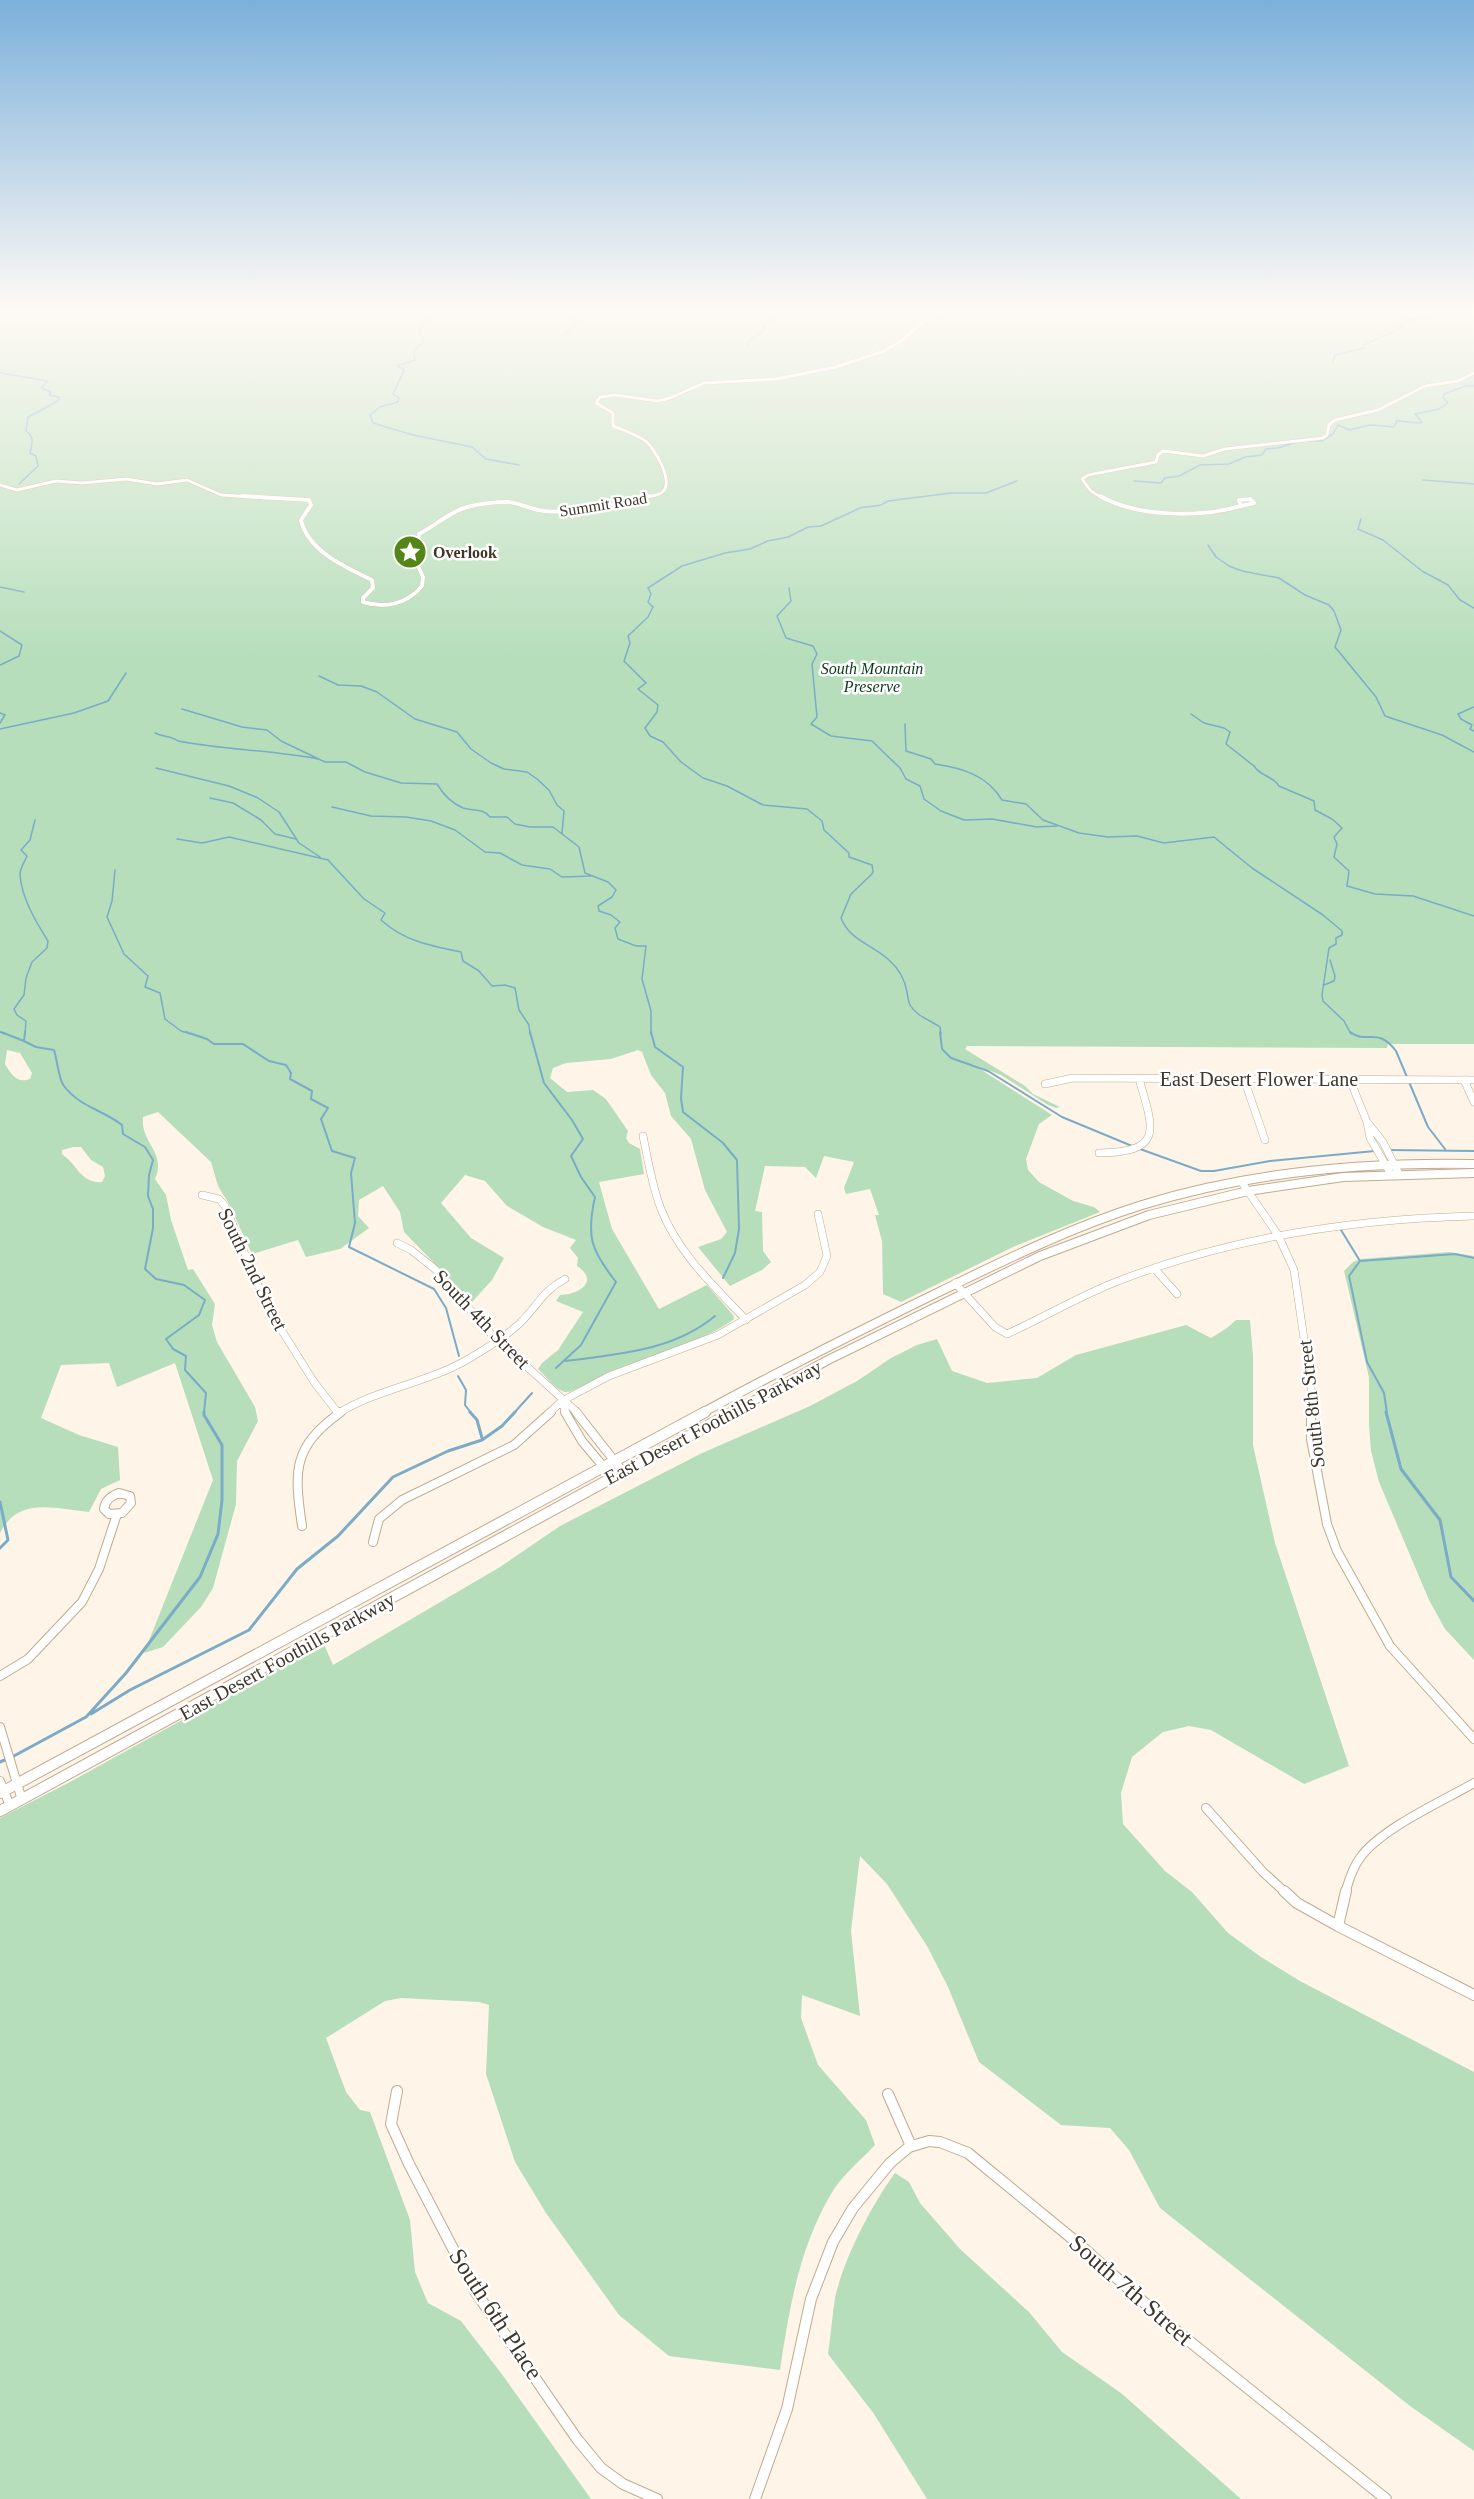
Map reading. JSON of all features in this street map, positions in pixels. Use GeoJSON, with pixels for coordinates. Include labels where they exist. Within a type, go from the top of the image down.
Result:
{"type":"FeatureCollection","features":[{"type":"Feature","properties":{"kind":"street","name":"Summit Road"},"geometry":{"type":"LineString","coordinates":[[0,485],[18,490],[60,481],[82,483],[126,479],[157,484],[187,480],[221,495],[309,500],[312,505],[301,520],[304,533],[337,564],[372,580],[374,588],[363,598],[363,602],[372,605],[393,604],[409,598],[422,586],[422,575],[416,561],[419,534],[454,511],[469,506],[509,502],[548,512],[575,511],[650,497],[665,489],[666,470],[658,460],[655,449],[647,441],[614,427]]}},
{"type":"Feature","properties":{"kind":"street"},"geometry":{"type":"LineString","coordinates":[[1241,506],[1190,513],[1145,510],[1095,495],[1085,487],[1082,479],[1085,476],[1109,471],[1145,466],[1156,462],[1159,453],[1166,451],[1203,456],[1225,449],[1323,438],[1327,435],[1329,427]]}},
{"type":"Feature","properties":{"kind":"street","name":"East Desert Flower Lane"},"geometry":{"type":"LineString","coordinates":[[1045,1084],[1073,1078],[1474,1080]]}},
{"type":"Feature","properties":{"kind":"street"},"geometry":{"type":"LineString","coordinates":[[1100,1152],[1128,1151],[1144,1146],[1152,1133],[1139,1079]]}},
{"type":"Feature","properties":{"kind":"street"},"geometry":{"type":"LineString","coordinates":[[1244,1079],[1265,1140]]}},
{"type":"Feature","properties":{"kind":"street"},"geometry":{"type":"LineString","coordinates":[[1350,1080],[1372,1141],[1379,1155],[1390,1164]]}},
{"type":"Feature","properties":{"kind":"street"},"geometry":{"type":"LineString","coordinates":[[1464,1080],[1474,1102]]}},
{"type":"Feature","properties":{"kind":"street"},"geometry":{"type":"LineString","coordinates":[[1367,1122],[1389,1154],[1390,1164],[1395,1174]]}},
{"type":"Feature","properties":{"kind":"street"},"geometry":{"type":"LineString","coordinates":[[643,1136],[657,1196],[669,1227],[694,1264],[747,1320]]}},
{"type":"Feature","properties":{"kind":"street"},"geometry":{"type":"LineString","coordinates":[[1372,1141],[1381,1140]]}},
{"type":"Feature","properties":{"kind":"street","name":"East Desert Foothills Parkway"},"geometry":{"type":"LineString","coordinates":[[1,1788],[17,1784],[819,1350],[1044,1240],[1160,1200],[1241,1181],[1313,1170],[1390,1164],[1474,1164]]}},
{"type":"Feature","properties":{"kind":"street","name":"East Desert Foothills Parkway"},"geometry":{"type":"LineString","coordinates":[[5,1808],[828,1360],[1040,1256],[1115,1227],[1179,1207],[1248,1191],[1317,1180],[1395,1174],[1474,1173]]}},
{"type":"Feature","properties":{"kind":"street","name":"South 8th Street"},"geometry":{"type":"LineString","coordinates":[[1241,1181],[1279,1234],[1289,1253],[1294,1270],[1311,1387],[1311,1439],[1328,1524],[1337,1551],[1390,1646],[1474,1739]]}},
{"type":"Feature","properties":{"kind":"street","name":"South 2nd Street"},"geometry":{"type":"LineString","coordinates":[[202,1195],[219,1199],[225,1206],[267,1307],[314,1382],[338,1413]]}},
{"type":"Feature","properties":{"kind":"street"},"geometry":{"type":"LineString","coordinates":[[373,1542],[379,1520],[402,1500],[514,1445],[562,1401],[609,1376],[693,1346],[747,1320],[805,1285],[825,1265],[827,1249],[818,1214]]}},
{"type":"Feature","properties":{"kind":"street"},"geometry":{"type":"LineString","coordinates":[[955,1282],[995,1327],[1007,1334],[1116,1282],[1197,1254],[1279,1234],[1357,1222],[1474,1216]]}},
{"type":"Feature","properties":{"kind":"street","name":"South 4th Street"},"geometry":{"type":"LineString","coordinates":[[397,1243],[410,1248],[431,1266],[498,1339],[536,1373],[562,1401],[573,1407],[623,1472]]}},
{"type":"Feature","properties":{"kind":"street"},"geometry":{"type":"LineString","coordinates":[[1154,1268],[1178,1294]]}},
{"type":"Feature","properties":{"kind":"street"},"geometry":{"type":"LineString","coordinates":[[302,1526],[296,1486],[300,1460],[320,1426],[338,1413],[370,1398],[451,1370],[521,1321],[547,1288],[565,1280]]}},
{"type":"Feature","properties":{"kind":"street","name":"South 4th Street"},"geometry":{"type":"LineString","coordinates":[[562,1401],[564,1412],[612,1477]]}},
{"type":"Feature","properties":{"kind":"street"},"geometry":{"type":"LineString","coordinates":[[579,1434],[590,1428]]}},
{"type":"Feature","properties":{"kind":"street"},"geometry":{"type":"LineString","coordinates":[[0,1676],[28,1659],[82,1602],[99,1569],[117,1514]]}},
{"type":"Feature","properties":{"kind":"street"},"geometry":{"type":"LineString","coordinates":[[0,1727],[22,1800]]}},
{"type":"Feature","properties":{"kind":"street"},"geometry":{"type":"LineString","coordinates":[[1338,1926],[1349,1884],[1362,1854],[1378,1841],[1474,1783]]}},
{"type":"Feature","properties":{"kind":"street"},"geometry":{"type":"LineString","coordinates":[[1,1788],[5,1808]]}},
{"type":"Feature","properties":{"kind":"street"},"geometry":{"type":"LineString","coordinates":[[1206,1808],[1263,1872],[1297,1903],[1474,1995]]}},
{"type":"Feature","properties":{"kind":"street","name":"South 6th Place"},"geometry":{"type":"LineString","coordinates":[[397,2091],[391,2124],[409,2164],[475,2291],[578,2439],[602,2468],[623,2484],[657,2499]]}},
{"type":"Feature","properties":{"kind":"street"},"geometry":{"type":"LineString","coordinates":[[755,2499],[788,2407],[805,2319],[830,2245],[847,2213],[862,2194],[891,2161],[911,2146],[888,2094]]}},
{"type":"Feature","properties":{"kind":"street","name":"South 7th Street"},"geometry":{"type":"LineString","coordinates":[[911,2146],[933,2140],[948,2143],[968,2153],[1080,2245],[1168,2324],[1386,2499]]}},
{"type":"Feature","properties":{"kind":"green space","name":"South Mountain Preserve"},"geometry":{"type":"Polygon","coordinates":[[[0,427],[1474,427],[1474,1044],[1388,1044],[1387,1048],[967,1046],[965,1049],[1025,1086],[1033,1094],[1060,1107],[1048,1105],[1001,1075],[972,1064],[1052,1115],[1039,1124],[1026,1159],[1028,1170],[1039,1182],[1073,1201],[1094,1207],[1100,1212],[1013,1247],[901,1302],[883,1294],[882,1241],[875,1215],[879,1215],[870,1189],[846,1194],[844,1188],[854,1162],[824,1156],[816,1178],[805,1167],[765,1166],[755,1211],[762,1212],[763,1251],[771,1262],[762,1270],[730,1286],[698,1247],[721,1239],[727,1232],[705,1190],[691,1139],[671,1116],[665,1093],[651,1075],[642,1052],[638,1050],[611,1059],[566,1063],[553,1068],[550,1078],[567,1092],[593,1090],[606,1099],[628,1131],[626,1138],[629,1143],[640,1149],[644,1174],[599,1182],[612,1229],[659,1309],[707,1285],[734,1319],[707,1335],[607,1373],[569,1392],[562,1391],[555,1386],[538,1369],[558,1350],[583,1312],[556,1301],[560,1295],[580,1290],[587,1282],[584,1272],[577,1266],[578,1258],[570,1248],[576,1240],[543,1227],[507,1206],[485,1181],[465,1175],[441,1203],[471,1238],[504,1258],[492,1280],[472,1302],[404,1232],[400,1212],[383,1186],[359,1200],[358,1216],[369,1228],[340,1249],[306,1257],[298,1240],[252,1254],[218,1186],[211,1162],[158,1112],[143,1117],[145,1134],[158,1162],[155,1179],[166,1195],[171,1220],[188,1270],[193,1269],[215,1304],[212,1325],[217,1342],[255,1407],[258,1421],[237,1461],[236,1504],[213,1588],[201,1607],[163,1647],[144,1653],[213,1480],[175,1363],[117,1387],[109,1363],[61,1365],[41,1418],[79,1435],[118,1447],[120,1480],[101,1489],[89,1512],[50,1508],[27,1509],[8,1521],[0,1533],[0,427]],[[7,1050],[5,1064],[18,1079],[30,1079],[32,1073],[20,1053],[7,1050]],[[81,1147],[62,1150],[62,1154],[84,1177],[95,1182],[102,1182],[105,1176],[103,1167],[91,1160],[81,1147]]]}},
{"type":"Feature","properties":{"kind":"green space"},"geometry":{"type":"Polygon","coordinates":[[[1449,1252],[1474,1256],[1474,1660],[1445,1629],[1429,1600],[1379,1482],[1371,1451],[1369,1377],[1344,1271],[1353,1262],[1361,1259],[1449,1252]]]}},
{"type":"Feature","properties":{"kind":"green space"},"geometry":{"type":"Polygon","coordinates":[[[1236,1320],[1250,1320],[1253,1356],[1253,1445],[1275,1543],[1349,1766],[1304,1784],[1211,1730],[1189,1726],[1163,1732],[1132,1757],[1121,1793],[1123,1824],[1165,1871],[1192,1892],[1228,1933],[1261,1957],[1300,1981],[1474,2072],[1474,2451],[1410,2406],[1160,2208],[1129,2150],[1110,2128],[1061,2125],[979,2062],[948,1987],[927,1946],[887,1884],[860,1856],[851,1931],[860,2016],[802,1995],[801,2018],[818,2065],[866,2120],[875,2145],[834,2189],[812,2232],[792,2300],[780,2370],[669,2356],[619,2315],[546,2213],[515,2162],[486,2074],[489,2005],[479,2002],[401,1998],[385,2001],[326,2038],[346,2092],[360,2110],[370,2112],[410,2220],[415,2272],[428,2303],[461,2321],[591,2499],[0,2499],[0,1818],[70,1782],[323,1642],[333,1665],[500,1567],[560,1526],[700,1454],[810,1406],[917,1345],[937,1339],[952,1371],[987,1383],[1037,1378],[1076,1355],[1186,1325],[1211,1338],[1236,1320]]]}},
{"type":"Feature","properties":{"kind":"green space"},"geometry":{"type":"Polygon","coordinates":[[[895,2173],[909,2182],[920,2203],[960,2249],[1029,2312],[1062,2352],[1121,2393],[1241,2499],[927,2499],[874,2414],[828,2354],[839,2282],[868,2217],[895,2173]]]}},
{"type":"Feature","properties":{"kind":"waterway"},"geometry":{"type":"LineString","coordinates":[[19,484],[38,466],[36,456],[30,453],[32,441],[26,431],[27,427]]}},
{"type":"Feature","properties":{"kind":"waterway"},"geometry":{"type":"LineString","coordinates":[[385,427],[472,447],[486,459],[519,465]]}},
{"type":"Feature","properties":{"kind":"waterway"},"geometry":{"type":"LineString","coordinates":[[1134,481],[1161,483],[1165,478],[1179,476],[1200,465],[1229,464],[1245,457],[1262,455],[1266,449],[1300,441],[1322,441],[1333,434],[1337,427]]}},
{"type":"Feature","properties":{"kind":"waterway"},"geometry":{"type":"LineString","coordinates":[[1342,427],[1350,430],[1364,427]]}},
{"type":"Feature","properties":{"kind":"waterway"},"geometry":{"type":"LineString","coordinates":[[1389,427],[1394,427]]}},
{"type":"Feature","properties":{"kind":"waterway"},"geometry":{"type":"LineString","coordinates":[[1423,480],[1474,484]]}},
{"type":"Feature","properties":{"kind":"waterway"},"geometry":{"type":"LineString","coordinates":[[941,1034],[940,1027],[919,1015],[910,1005],[905,983],[889,960],[850,932],[841,918],[851,894],[873,872],[872,865],[849,857],[849,853],[824,830],[822,821],[807,809],[763,805],[727,786],[703,778],[681,762],[663,742],[650,736],[645,728],[657,712],[658,705],[638,689],[646,683],[624,661],[630,643],[628,636],[648,617],[653,607],[648,602],[651,594],[648,588],[682,566],[788,537],[808,527],[821,526],[860,508],[881,505],[888,501],[951,493],[986,493],[1017,481]]}},
{"type":"Feature","properties":{"kind":"waterway"},"geometry":{"type":"LineString","coordinates":[[1361,519],[1358,529],[1383,540],[1422,571],[1448,585],[1460,600],[1474,608]]}},
{"type":"Feature","properties":{"kind":"waterway"},"geometry":{"type":"LineString","coordinates":[[1208,545],[1216,557],[1229,566],[1242,571],[1279,578],[1305,595],[1329,605],[1334,611],[1341,630],[1335,647],[1376,697],[1385,716],[1442,735],[1474,752]]}},
{"type":"Feature","properties":{"kind":"waterway"},"geometry":{"type":"LineString","coordinates":[[0,587],[24,592]]}},
{"type":"Feature","properties":{"kind":"waterway"},"geometry":{"type":"LineString","coordinates":[[789,588],[791,601],[777,616],[786,638],[813,646],[817,654],[812,664],[817,717],[811,724],[831,736],[872,741],[900,768],[906,779],[920,786],[924,799],[941,811],[964,820],[992,819],[1037,827],[1057,826]]}},
{"type":"Feature","properties":{"kind":"waterway"},"geometry":{"type":"LineString","coordinates":[[0,631],[22,645],[19,656],[0,665]]}},
{"type":"Feature","properties":{"kind":"waterway"},"geometry":{"type":"LineString","coordinates":[[0,729],[74,713],[108,701],[126,673]]}},
{"type":"Feature","properties":{"kind":"waterway"},"geometry":{"type":"LineString","coordinates":[[319,676],[338,685],[361,686],[377,692],[415,719],[457,732],[471,749],[491,763],[504,769],[527,772],[549,790],[557,805],[564,811],[562,833]]}},
{"type":"Feature","properties":{"kind":"waterway"},"geometry":{"type":"LineString","coordinates":[[1474,707],[1458,714],[1461,719],[1472,725],[1470,729],[1474,731]]}},
{"type":"Feature","properties":{"kind":"waterway"},"geometry":{"type":"LineString","coordinates":[[182,709],[242,727],[267,730],[281,741],[325,762],[346,762],[365,772],[401,783],[437,784],[455,804],[481,811],[490,817],[507,817],[515,824],[530,827],[553,827],[579,847],[585,873],[608,882],[616,890],[612,897],[598,906],[599,911],[611,915],[620,922],[615,928],[618,939],[636,946],[646,946],[642,979],[651,1011],[651,1032]]}},
{"type":"Feature","properties":{"kind":"waterway"},"geometry":{"type":"LineString","coordinates":[[0,713],[5,715],[0,723]]}},
{"type":"Feature","properties":{"kind":"waterway"},"geometry":{"type":"LineString","coordinates":[[1191,714],[1204,723],[1224,728],[1230,732],[1226,744],[1279,786],[1314,801],[1315,810],[1332,819],[1342,828],[1334,837],[1337,844],[1334,857],[1349,871],[1347,886],[1375,894],[1413,896],[1474,916]]}},
{"type":"Feature","properties":{"kind":"waterway"},"geometry":{"type":"LineString","coordinates":[[905,724],[906,751],[931,759],[935,764],[973,774],[989,784],[1002,800],[1026,804],[1043,820],[1079,833],[1108,837],[1137,836],[1164,843],[1214,837],[1252,868],[1323,915],[1342,931],[1342,935],[1336,938],[1336,944],[1329,948],[1322,995],[1323,1001],[1344,1021],[1351,1034]]}},
{"type":"Feature","properties":{"kind":"waterway"},"geometry":{"type":"LineString","coordinates":[[155,733],[196,744],[318,759]]}},
{"type":"Feature","properties":{"kind":"waterway"},"geometry":{"type":"LineString","coordinates":[[156,768],[229,786],[258,798],[279,812],[299,843],[320,857]]}},
{"type":"Feature","properties":{"kind":"waterway"},"geometry":{"type":"LineString","coordinates":[[210,798],[233,803],[261,820],[275,834],[296,839]]}},
{"type":"Feature","properties":{"kind":"waterway"},"geometry":{"type":"LineString","coordinates":[[332,807],[371,816],[406,817],[431,821],[455,830],[485,852],[500,853],[522,865],[550,869],[562,877],[591,876]]}},
{"type":"Feature","properties":{"kind":"waterway"},"geometry":{"type":"LineString","coordinates":[[25,1034],[26,1021],[17,1015],[14,1009],[24,995],[26,978],[32,962],[47,948],[48,941],[26,900],[20,874],[27,856],[21,850],[30,840],[35,820]]}},
{"type":"Feature","properties":{"kind":"waterway"},"geometry":{"type":"LineString","coordinates":[[177,839],[202,843],[229,837],[328,860],[364,899],[385,913],[381,920],[390,927],[418,942],[461,952],[463,961],[479,971],[492,986],[505,985],[515,988],[519,1010],[529,1025],[530,1034]]}},
{"type":"Feature","properties":{"kind":"waterway"},"geometry":{"type":"LineString","coordinates":[[115,870],[112,901],[107,917],[124,954],[148,976],[145,987],[160,993],[165,1019],[181,1031],[191,1034]]}},
{"type":"Feature","properties":{"kind":"waterway"},"geometry":{"type":"LineString","coordinates":[[1324,985],[1334,981],[1335,976],[1330,960]]}},
{"type":"Feature","properties":{"kind":"waterway"},"geometry":{"type":"LineString","coordinates":[[0,1032],[5,1034]]}},
{"type":"Feature","properties":{"kind":"waterway"},"geometry":{"type":"LineString","coordinates":[[1,1032],[24,1041]]}},
{"type":"Feature","properties":{"kind":"waterway"},"geometry":{"type":"LineString","coordinates":[[24,1041],[25,1032]]}},
{"type":"Feature","properties":{"kind":"waterway"},"geometry":{"type":"LineString","coordinates":[[186,1032],[207,1039],[214,1044],[243,1044],[269,1061],[286,1065],[291,1073],[290,1079],[312,1091],[311,1099],[328,1108],[321,1119],[332,1151],[355,1158],[351,1173],[355,1223],[349,1247],[434,1289],[446,1308],[459,1356]]}},
{"type":"Feature","properties":{"kind":"waterway"},"geometry":{"type":"LineString","coordinates":[[530,1032],[544,1083],[572,1120],[583,1139],[571,1156],[581,1177],[595,1197],[591,1223],[593,1242],[601,1261],[616,1282],[581,1345],[556,1368]]}},
{"type":"Feature","properties":{"kind":"waterway"},"geometry":{"type":"LineString","coordinates":[[651,1032],[655,1047],[683,1067],[681,1098],[683,1112],[723,1143],[737,1160],[739,1229],[735,1253],[723,1278]]}},
{"type":"Feature","properties":{"kind":"waterway"},"geometry":{"type":"LineString","coordinates":[[940,1032],[942,1049],[951,1058],[988,1071],[1062,1117],[1132,1146]]}},
{"type":"Feature","properties":{"kind":"waterway"},"geometry":{"type":"LineString","coordinates":[[1350,1032],[1356,1036],[1383,1039],[1396,1051],[1428,1127],[1445,1149]]}},
{"type":"Feature","properties":{"kind":"waterway"},"geometry":{"type":"LineString","coordinates":[[24,1041],[36,1047],[54,1050],[61,1080],[70,1093],[84,1104],[122,1125],[123,1134],[145,1147],[153,1160],[149,1175],[148,1196],[153,1209],[153,1228],[145,1269],[156,1279],[184,1285],[205,1300],[199,1315],[166,1339],[173,1349],[186,1356],[185,1370],[206,1393],[204,1413]]}},
{"type":"Feature","properties":{"kind":"waterway"},"geometry":{"type":"LineString","coordinates":[[1140,1149],[1201,1171],[1214,1171],[1270,1161],[1375,1151]]}},
{"type":"Feature","properties":{"kind":"waterway"},"geometry":{"type":"LineString","coordinates":[[1389,1150],[1474,1151]]}},
{"type":"Feature","properties":{"kind":"waterway"},"geometry":{"type":"LineString","coordinates":[[1341,1230],[1360,1261]]}},
{"type":"Feature","properties":{"kind":"waterway"},"geometry":{"type":"LineString","coordinates":[[1360,1261],[1455,1254],[1474,1258]]}},
{"type":"Feature","properties":{"kind":"waterway"},"geometry":{"type":"LineString","coordinates":[[1360,1261],[1349,1276],[1367,1362],[1384,1393],[1387,1413]]}},
{"type":"Feature","properties":{"kind":"waterway"},"geometry":{"type":"LineString","coordinates":[[566,1361],[625,1353],[663,1344],[699,1328],[715,1316]]}},
{"type":"Feature","properties":{"kind":"waterway"},"geometry":{"type":"LineString","coordinates":[[458,1376],[466,1390],[465,1405],[471,1413]]}},
{"type":"Feature","properties":{"kind":"waterway"},"geometry":{"type":"LineString","coordinates":[[514,1413],[532,1393]]}},
{"type":"Feature","properties":{"kind":"waterway"},"geometry":{"type":"LineString","coordinates":[[470,1412],[477,1420],[482,1438]]}},
{"type":"Feature","properties":{"kind":"waterway"},"geometry":{"type":"LineString","coordinates":[[91,1714],[130,1690],[249,1630],[297,1569],[338,1536],[393,1477],[448,1451],[482,1440],[502,1426],[515,1412]]}},
{"type":"Feature","properties":{"kind":"waterway"},"geometry":{"type":"LineString","coordinates":[[1386,1412],[1401,1469],[1440,1520],[1451,1577],[1474,1601]]}},
{"type":"Feature","properties":{"kind":"waterway"},"geometry":{"type":"LineString","coordinates":[[87,1716],[126,1673],[200,1577],[218,1534],[222,1500],[222,1445],[204,1413]]}},
{"type":"Feature","properties":{"kind":"waterway"},"geometry":{"type":"LineString","coordinates":[[0,1502],[8,1540],[0,1548]]}},
{"type":"Feature","properties":{"kind":"waterway"},"geometry":{"type":"LineString","coordinates":[[12,1757],[86,1717]]}},
{"type":"Feature","properties":{"kind":"waterway"},"geometry":{"type":"LineString","coordinates":[[0,1762],[7,1759]]}},
{"type":"Feature","properties":{"kind":"place","name":"Overlook"},"geometry":{"type":"Point","coordinates":[410,552]}}]}
